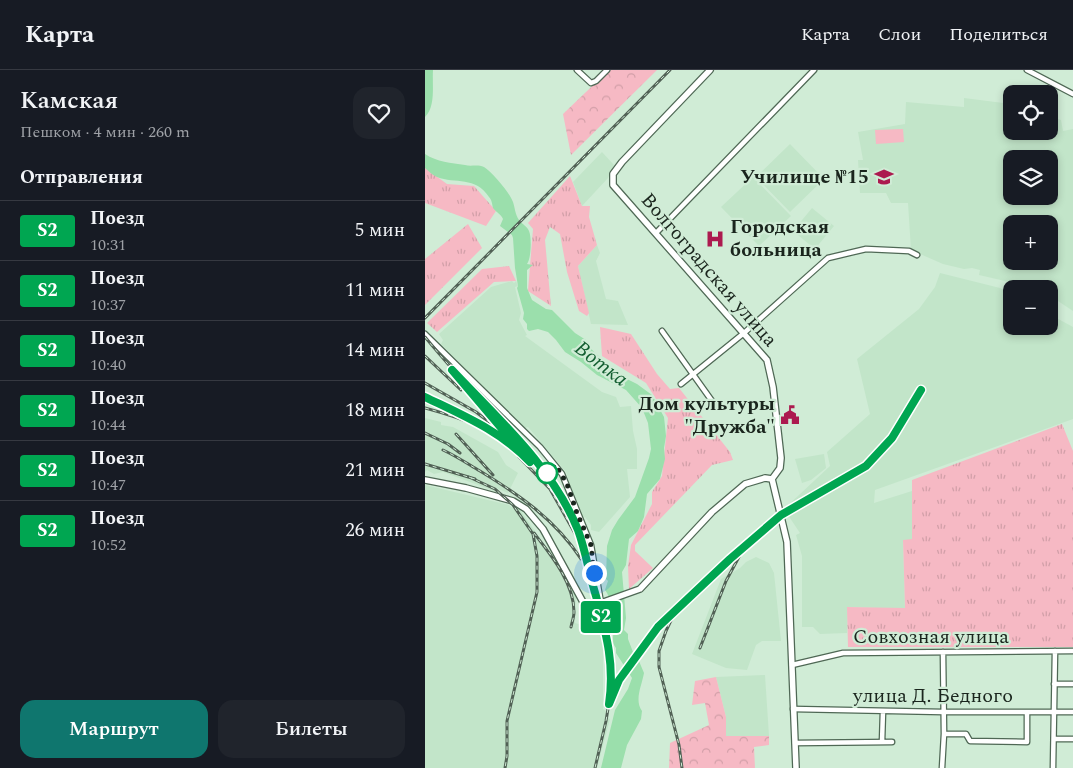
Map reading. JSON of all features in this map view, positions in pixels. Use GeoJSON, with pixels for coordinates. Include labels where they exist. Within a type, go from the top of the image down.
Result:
{"type":"FeatureCollection","features":[{"type":"Feature","properties":{"kind":"main road","name":"Волгоградская улица"},"geometry":{"type":"LineString","coordinates":[[710,70],[613,174],[613,185],[767,360],[773,387],[781,458],[779,468],[772,479]]}},
{"type":"Feature","properties":{"kind":"main road"},"geometry":{"type":"LineString","coordinates":[[425,480],[466,488],[519,504],[535,518],[543,529],[583,602],[589,605],[640,589],[712,512],[745,484],[765,478],[772,479],[787,542],[796,768]]}},
{"type":"Feature","properties":{"kind":"street"},"geometry":{"type":"LineString","coordinates":[[577,70],[591,83],[596,81],[607,70]]}},
{"type":"Feature","properties":{"kind":"street"},"geometry":{"type":"LineString","coordinates":[[655,233],[814,70]]}},
{"type":"Feature","properties":{"kind":"street"},"geometry":{"type":"LineString","coordinates":[[1027,70],[1073,94]]}},
{"type":"Feature","properties":{"kind":"street"},"geometry":{"type":"LineString","coordinates":[[681,384],[744,333],[828,258],[866,249],[909,251],[917,255]]}},
{"type":"Feature","properties":{"kind":"street"},"geometry":{"type":"LineString","coordinates":[[662,331],[717,408]]}},
{"type":"Feature","properties":{"kind":"street"},"geometry":{"type":"LineString","coordinates":[[425,334],[540,447],[562,474],[591,545],[602,602]]}},
{"type":"Feature","properties":{"kind":"street"},"geometry":{"type":"LineString","coordinates":[[1053,768],[1055,651]]}},
{"type":"Feature","properties":{"kind":"street","name":"Совхозная улица"},"geometry":{"type":"LineString","coordinates":[[792,665],[843,653],[1073,651]]}},
{"type":"Feature","properties":{"kind":"street"},"geometry":{"type":"LineString","coordinates":[[942,768],[944,734],[943,652]]}},
{"type":"Feature","properties":{"kind":"street"},"geometry":{"type":"LineString","coordinates":[[1055,684],[1073,684]]}},
{"type":"Feature","properties":{"kind":"street","name":"улица Д. Бедного"},"geometry":{"type":"LineString","coordinates":[[793,709],[1073,712]]}},
{"type":"Feature","properties":{"kind":"street"},"geometry":{"type":"LineString","coordinates":[[882,742],[883,711]]}},
{"type":"Feature","properties":{"kind":"street"},"geometry":{"type":"LineString","coordinates":[[944,734],[966,734],[970,741],[1027,742],[1027,712]]}},
{"type":"Feature","properties":{"kind":"street"},"geometry":{"type":"LineString","coordinates":[[1054,740],[1073,739]]}},
{"type":"Feature","properties":{"kind":"street"},"geometry":{"type":"LineString","coordinates":[[795,743],[892,742]]}},
{"type":"Feature","properties":{"kind":"shaded area"},"geometry":{"type":"Polygon","coordinates":[[[964,98],[1003,103],[1003,140],[1058,140],[1058,119],[1061,120],[1063,131],[1073,129],[1073,311],[1058,301],[1058,280],[1003,281],[979,275],[980,270],[964,269],[943,264],[911,250],[908,203],[891,203],[886,193],[860,193],[858,160],[863,160],[858,132],[905,124],[906,102],[964,107],[964,98]]]}},
{"type":"Feature","properties":{"kind":"shaded area"},"geometry":{"type":"Polygon","coordinates":[[[790,144],[824,179],[790,212],[756,177],[790,144]]]}},
{"type":"Feature","properties":{"kind":"shaded area"},"geometry":{"type":"Polygon","coordinates":[[[602,152],[614,165],[608,178],[582,206],[573,182],[602,152]]]}},
{"type":"Feature","properties":{"kind":"shaded area"},"geometry":{"type":"Polygon","coordinates":[[[753,177],[791,216],[759,246],[721,207],[753,177]]]}},
{"type":"Feature","properties":{"kind":"shaded area"},"geometry":{"type":"Polygon","coordinates":[[[812,208],[834,226],[815,249],[793,231],[812,208]]]}},
{"type":"Feature","properties":{"kind":"shaded area"},"geometry":{"type":"Polygon","coordinates":[[[597,245],[600,253],[596,261],[606,299],[618,301],[628,325],[591,324],[578,266],[597,245]]]}},
{"type":"Feature","properties":{"kind":"shaded area"},"geometry":{"type":"Polygon","coordinates":[[[940,273],[1003,290],[1003,335],[1058,335],[1058,319],[1073,327],[1073,419],[875,490],[874,503],[912,491],[912,540],[903,541],[905,609],[848,607],[847,633],[820,634],[813,627],[802,627],[802,556],[796,535],[800,533],[784,509],[830,466],[827,452],[870,414],[857,359],[919,309],[935,287],[940,273]]]}},
{"type":"Feature","properties":{"kind":"shaded area"},"geometry":{"type":"Polygon","coordinates":[[[512,281],[514,283],[516,281],[518,286],[515,287],[521,313],[519,320],[527,335],[525,336],[602,392],[616,397],[620,407],[631,406],[637,449],[637,469],[627,469],[630,497],[599,532],[591,530],[591,525],[585,517],[582,518],[566,472],[528,427],[525,428],[505,409],[441,344],[443,340],[439,334],[491,287],[512,281]]]}},
{"type":"Feature","properties":{"kind":"shaded area"},"geometry":{"type":"Polygon","coordinates":[[[425,418],[441,422],[441,425],[453,427],[498,452],[506,465],[518,473],[508,493],[496,488],[494,491],[443,472],[434,474],[427,470],[425,472],[425,418]]]}},
{"type":"Feature","properties":{"kind":"shaded area"},"geometry":{"type":"Polygon","coordinates":[[[824,454],[826,468],[811,480],[802,483],[795,459],[824,454]]]}},
{"type":"Feature","properties":{"kind":"shaded area"},"geometry":{"type":"Polygon","coordinates":[[[425,485],[509,505],[514,509],[518,507],[576,594],[575,623],[603,631],[603,709],[606,711],[605,717],[610,719],[597,768],[425,768],[425,485]]]}},
{"type":"Feature","properties":{"kind":"shaded area"},"geometry":{"type":"Polygon","coordinates":[[[756,557],[769,563],[774,573],[781,641],[762,641],[756,645],[747,670],[726,668],[692,654],[721,579],[756,557]]]}},
{"type":"Feature","properties":{"kind":"shaded area"},"geometry":{"type":"Polygon","coordinates":[[[765,675],[769,736],[725,736],[726,717],[716,677],[765,675]]]}},
{"type":"Feature","properties":{"kind":"green space"},"geometry":{"type":"Polygon","coordinates":[[[609,70],[657,70],[571,155],[563,114],[609,70]]]}},
{"type":"Feature","properties":{"kind":"green space"},"geometry":{"type":"Polygon","coordinates":[[[903,129],[904,142],[876,144],[875,130],[903,129]]]}},
{"type":"Feature","properties":{"kind":"green space"},"geometry":{"type":"Polygon","coordinates":[[[425,168],[447,184],[474,186],[496,211],[486,226],[425,203],[425,168]]]}},
{"type":"Feature","properties":{"kind":"green space"},"geometry":{"type":"Polygon","coordinates":[[[570,176],[582,206],[590,206],[589,217],[597,245],[578,266],[589,313],[587,316],[579,311],[567,272],[560,234],[550,227],[545,240],[551,306],[528,291],[533,229],[528,223],[570,176]]]}},
{"type":"Feature","properties":{"kind":"green space"},"geometry":{"type":"Polygon","coordinates":[[[468,224],[482,248],[425,305],[425,259],[468,224]]]}},
{"type":"Feature","properties":{"kind":"green space"},"geometry":{"type":"Polygon","coordinates":[[[509,266],[516,281],[494,282],[437,332],[427,323],[482,269],[509,266]]]}},
{"type":"Feature","properties":{"kind":"green space"},"geometry":{"type":"Polygon","coordinates":[[[600,327],[631,334],[657,374],[670,389],[679,388],[730,452],[733,460],[712,465],[635,545],[635,551],[653,568],[629,589],[628,566],[631,545],[652,504],[652,492],[662,476],[668,418],[646,383],[602,356],[600,327]]]}},
{"type":"Feature","properties":{"kind":"green space"},"geometry":{"type":"Polygon","coordinates":[[[1062,424],[1073,451],[1073,647],[848,647],[847,607],[905,608],[903,540],[912,539],[912,480],[1062,424]]]}},
{"type":"Feature","properties":{"kind":"green space"},"geometry":{"type":"Polygon","coordinates":[[[716,677],[726,717],[726,736],[769,736],[769,745],[754,747],[755,768],[669,768],[670,743],[709,725],[705,703],[692,705],[695,681],[716,677]]]}},
{"type":"Feature","properties":{"kind":"water"},"geometry":{"type":"Polygon","coordinates":[[[425,70],[433,70],[433,95],[431,107],[425,117],[425,70]]]}},
{"type":"Feature","properties":{"kind":"water","name":"Вотка"},"geometry":{"type":"Polygon","coordinates":[[[425,154],[444,162],[484,167],[496,178],[511,198],[519,220],[529,231],[531,248],[527,264],[533,265],[527,270],[527,288],[532,300],[546,309],[552,310],[575,333],[586,340],[588,346],[606,363],[652,395],[664,417],[666,436],[665,459],[660,479],[647,494],[644,517],[638,531],[629,539],[626,565],[622,572],[626,618],[624,630],[628,634],[633,652],[636,654],[644,673],[639,692],[639,702],[642,711],[641,719],[627,745],[621,768],[601,768],[615,710],[628,689],[632,678],[616,653],[613,629],[608,616],[609,598],[605,590],[608,581],[606,579],[607,546],[612,530],[635,497],[649,458],[651,449],[648,423],[642,408],[626,390],[597,375],[565,352],[548,332],[538,329],[529,331],[527,329],[527,324],[523,319],[524,313],[517,288],[513,238],[512,235],[500,226],[502,217],[493,208],[490,198],[484,190],[478,186],[472,183],[444,179],[432,174],[425,168],[425,154]]]}},
{"type":"Feature","properties":{"kind":"railway"},"geometry":{"type":"LineString","coordinates":[[425,318],[670,70]]}},
{"type":"Feature","properties":{"kind":"railway"},"geometry":{"type":"LineString","coordinates":[[425,337],[468,387],[527,450],[554,487]]}},
{"type":"Feature","properties":{"kind":"railway"},"geometry":{"type":"LineString","coordinates":[[425,356],[461,390]]}},
{"type":"Feature","properties":{"kind":"railway"},"geometry":{"type":"LineString","coordinates":[[425,383],[476,412],[501,431]]}},
{"type":"Feature","properties":{"kind":"railway"},"geometry":{"type":"LineString","coordinates":[[609,704],[619,680],[658,627],[730,559],[782,515],[866,465],[892,438],[922,390]]}},
{"type":"Feature","properties":{"kind":"railway"},"geometry":{"type":"LineString","coordinates":[[425,397],[452,410]]}},
{"type":"Feature","properties":{"kind":"railway"},"geometry":{"type":"LineString","coordinates":[[425,408],[481,427],[506,441],[528,460]]}},
{"type":"Feature","properties":{"kind":"railway"},"geometry":{"type":"LineString","coordinates":[[425,433],[448,444],[460,453]]}},
{"type":"Feature","properties":{"kind":"railway"},"geometry":{"type":"LineString","coordinates":[[456,434],[493,475]]}},
{"type":"Feature","properties":{"kind":"railway"},"geometry":{"type":"LineString","coordinates":[[443,450],[494,480],[535,509],[560,532],[581,559]]}},
{"type":"Feature","properties":{"kind":"railway"},"geometry":{"type":"LineString","coordinates":[[519,457],[549,488]]}},
{"type":"Feature","properties":{"kind":"railway"},"geometry":{"type":"LineString","coordinates":[[425,464],[475,479]]}},
{"type":"Feature","properties":{"kind":"railway"},"geometry":{"type":"LineString","coordinates":[[469,477],[495,489],[513,505],[533,534],[537,556],[537,592],[507,721],[505,768]]}},
{"type":"Feature","properties":{"kind":"railway"},"geometry":{"type":"LineString","coordinates":[[546,482],[577,537],[589,572],[609,649],[612,684],[595,768]]}},
{"type":"Feature","properties":{"kind":"railway"},"geometry":{"type":"LineString","coordinates":[[534,533],[566,580],[573,601],[574,612],[571,627]]}},
{"type":"Feature","properties":{"kind":"railway"},"geometry":{"type":"LineString","coordinates":[[700,648],[726,581],[740,555]]}},
{"type":"Feature","properties":{"kind":"railway"},"geometry":{"type":"LineString","coordinates":[[673,616],[659,651],[659,667],[679,745],[682,768]]}},
{"type":"Feature","properties":{"kind":"train","name":"S2"},"geometry":{"type":"LineString","coordinates":[[425,397],[485,426],[530,462],[452,370],[547,473],[578,530],[588,561],[593,589],[605,628],[609,649],[612,684],[609,704],[619,680],[658,627],[730,559],[781,515],[866,466],[892,438],[921,390]]}},
{"type":"Feature","properties":{"kind":"place","name":"Училище №15"},"geometry":{"type":"Point","coordinates":[884,177]}},
{"type":"Feature","properties":{"kind":"place","name":"Городская больница"},"geometry":{"type":"Point","coordinates":[715,239]}},
{"type":"Feature","properties":{"kind":"place","name":"Дом культуры \"Дружба\""},"geometry":{"type":"Point","coordinates":[790,415]}},
{"type":"Feature","properties":{"kind":"route"},"geometry":{"type":"LineString","coordinates":[[547,473],[556,465],[567,484],[591,545],[594,573]]}}]}
